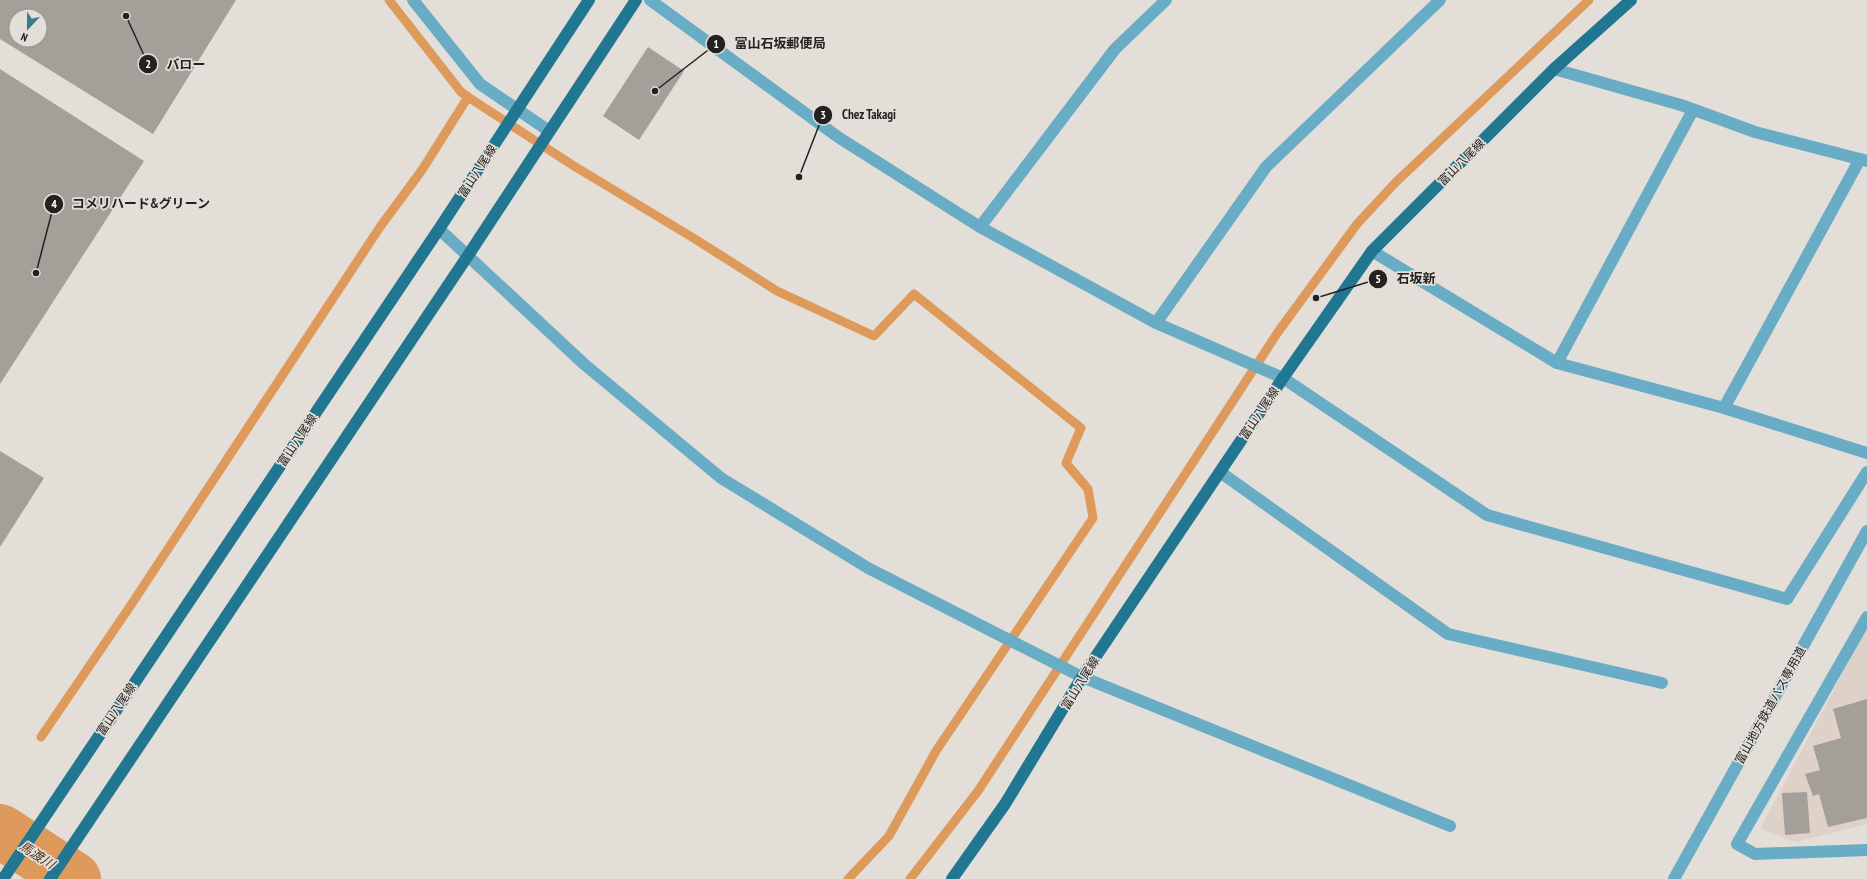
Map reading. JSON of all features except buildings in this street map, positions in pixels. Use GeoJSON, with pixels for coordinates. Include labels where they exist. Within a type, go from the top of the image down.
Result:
{"type":"FeatureCollection","features":[{"type":"Feature","properties":{"kind":"main road","name":"富山八尾線"},"geometry":{"type":"LineString","coordinates":[[3,879],[439,229],[589,0]]}},
{"type":"Feature","properties":{"kind":"main road"},"geometry":{"type":"LineString","coordinates":[[50,879],[467,257],[636,0]]}},
{"type":"Feature","properties":{"kind":"main road","name":"富山八尾線"},"geometry":{"type":"LineString","coordinates":[[952,879],[1005,804],[1082,677],[1283,378],[1372,251],[1554,69],[1631,0]]}},
{"type":"Feature","properties":{"kind":"street"},"geometry":{"type":"LineString","coordinates":[[413,0],[480,84],[549,131]]}},
{"type":"Feature","properties":{"kind":"street"},"geometry":{"type":"LineString","coordinates":[[650,0],[838,137],[980,227],[1156,322],[1283,378],[1486,514],[1787,600],[1867,472]]}},
{"type":"Feature","properties":{"kind":"street"},"geometry":{"type":"LineString","coordinates":[[980,227],[1115,49],[1166,0]]}},
{"type":"Feature","properties":{"kind":"street"},"geometry":{"type":"LineString","coordinates":[[1156,322],[1266,166],[1440,0]]}},
{"type":"Feature","properties":{"kind":"street"},"geometry":{"type":"LineString","coordinates":[[1554,69],[1693,110],[1754,132],[1864,160],[1724,408]]}},
{"type":"Feature","properties":{"kind":"street"},"geometry":{"type":"LineString","coordinates":[[1557,363],[1693,110]]}},
{"type":"Feature","properties":{"kind":"street"},"geometry":{"type":"LineString","coordinates":[[439,229],[467,257],[584,364],[721,478],[868,568],[1082,677],[1450,826]]}},
{"type":"Feature","properties":{"kind":"street"},"geometry":{"type":"LineString","coordinates":[[1372,251],[1557,363],[1724,408],[1867,453]]}},
{"type":"Feature","properties":{"kind":"street"},"geometry":{"type":"LineString","coordinates":[[1220,472],[1448,634],[1662,683]]}},
{"type":"Feature","properties":{"kind":"street","name":"富山地方鉄道バス専用道"},"geometry":{"type":"LineString","coordinates":[[1674,879],[1867,531]]}},
{"type":"Feature","properties":{"kind":"street"},"geometry":{"type":"LineString","coordinates":[[1867,617],[1737,844],[1754,854],[1867,850]]}},
{"type":"Feature","properties":{"kind":"shaded area"},"geometry":{"type":"Polygon","coordinates":[[[1867,627],[1867,824],[1796,842],[1760,829],[1867,627]]]}},
{"type":"Feature","properties":{"kind":"waterway"},"geometry":{"type":"LineString","coordinates":[[389,0],[461,92],[574,166],[695,239],[777,291],[874,336],[914,294],[1081,428],[1066,463],[1088,489],[1093,518],[936,751],[889,836],[848,879]]}},
{"type":"Feature","properties":{"kind":"waterway"},"geometry":{"type":"LineString","coordinates":[[910,879],[978,791],[1278,332],[1357,224],[1396,182],[1589,0]]}},
{"type":"Feature","properties":{"kind":"waterway"},"geometry":{"type":"LineString","coordinates":[[41,737],[131,605],[380,227],[422,170],[468,97]]}},
{"type":"Feature","properties":{"kind":"waterway","name":"馬渡川"},"geometry":{"type":"LineString","coordinates":[[0,831],[74,879]]}},
{"type":"Feature","properties":{"kind":"place","name":"バロー"},"geometry":{"type":"Point","coordinates":[126,16]}},
{"type":"Feature","properties":{"kind":"place","name":"富山石坂郵便局"},"geometry":{"type":"Point","coordinates":[655,91]}},
{"type":"Feature","properties":{"kind":"place","name":"Chez Takagi"},"geometry":{"type":"Point","coordinates":[799,177]}},
{"type":"Feature","properties":{"kind":"place","name":"コメリハード&グリーン"},"geometry":{"type":"Point","coordinates":[36,273]}},
{"type":"Feature","properties":{"kind":"place","name":"石坂新"},"geometry":{"type":"Point","coordinates":[1316,298]}}]}
